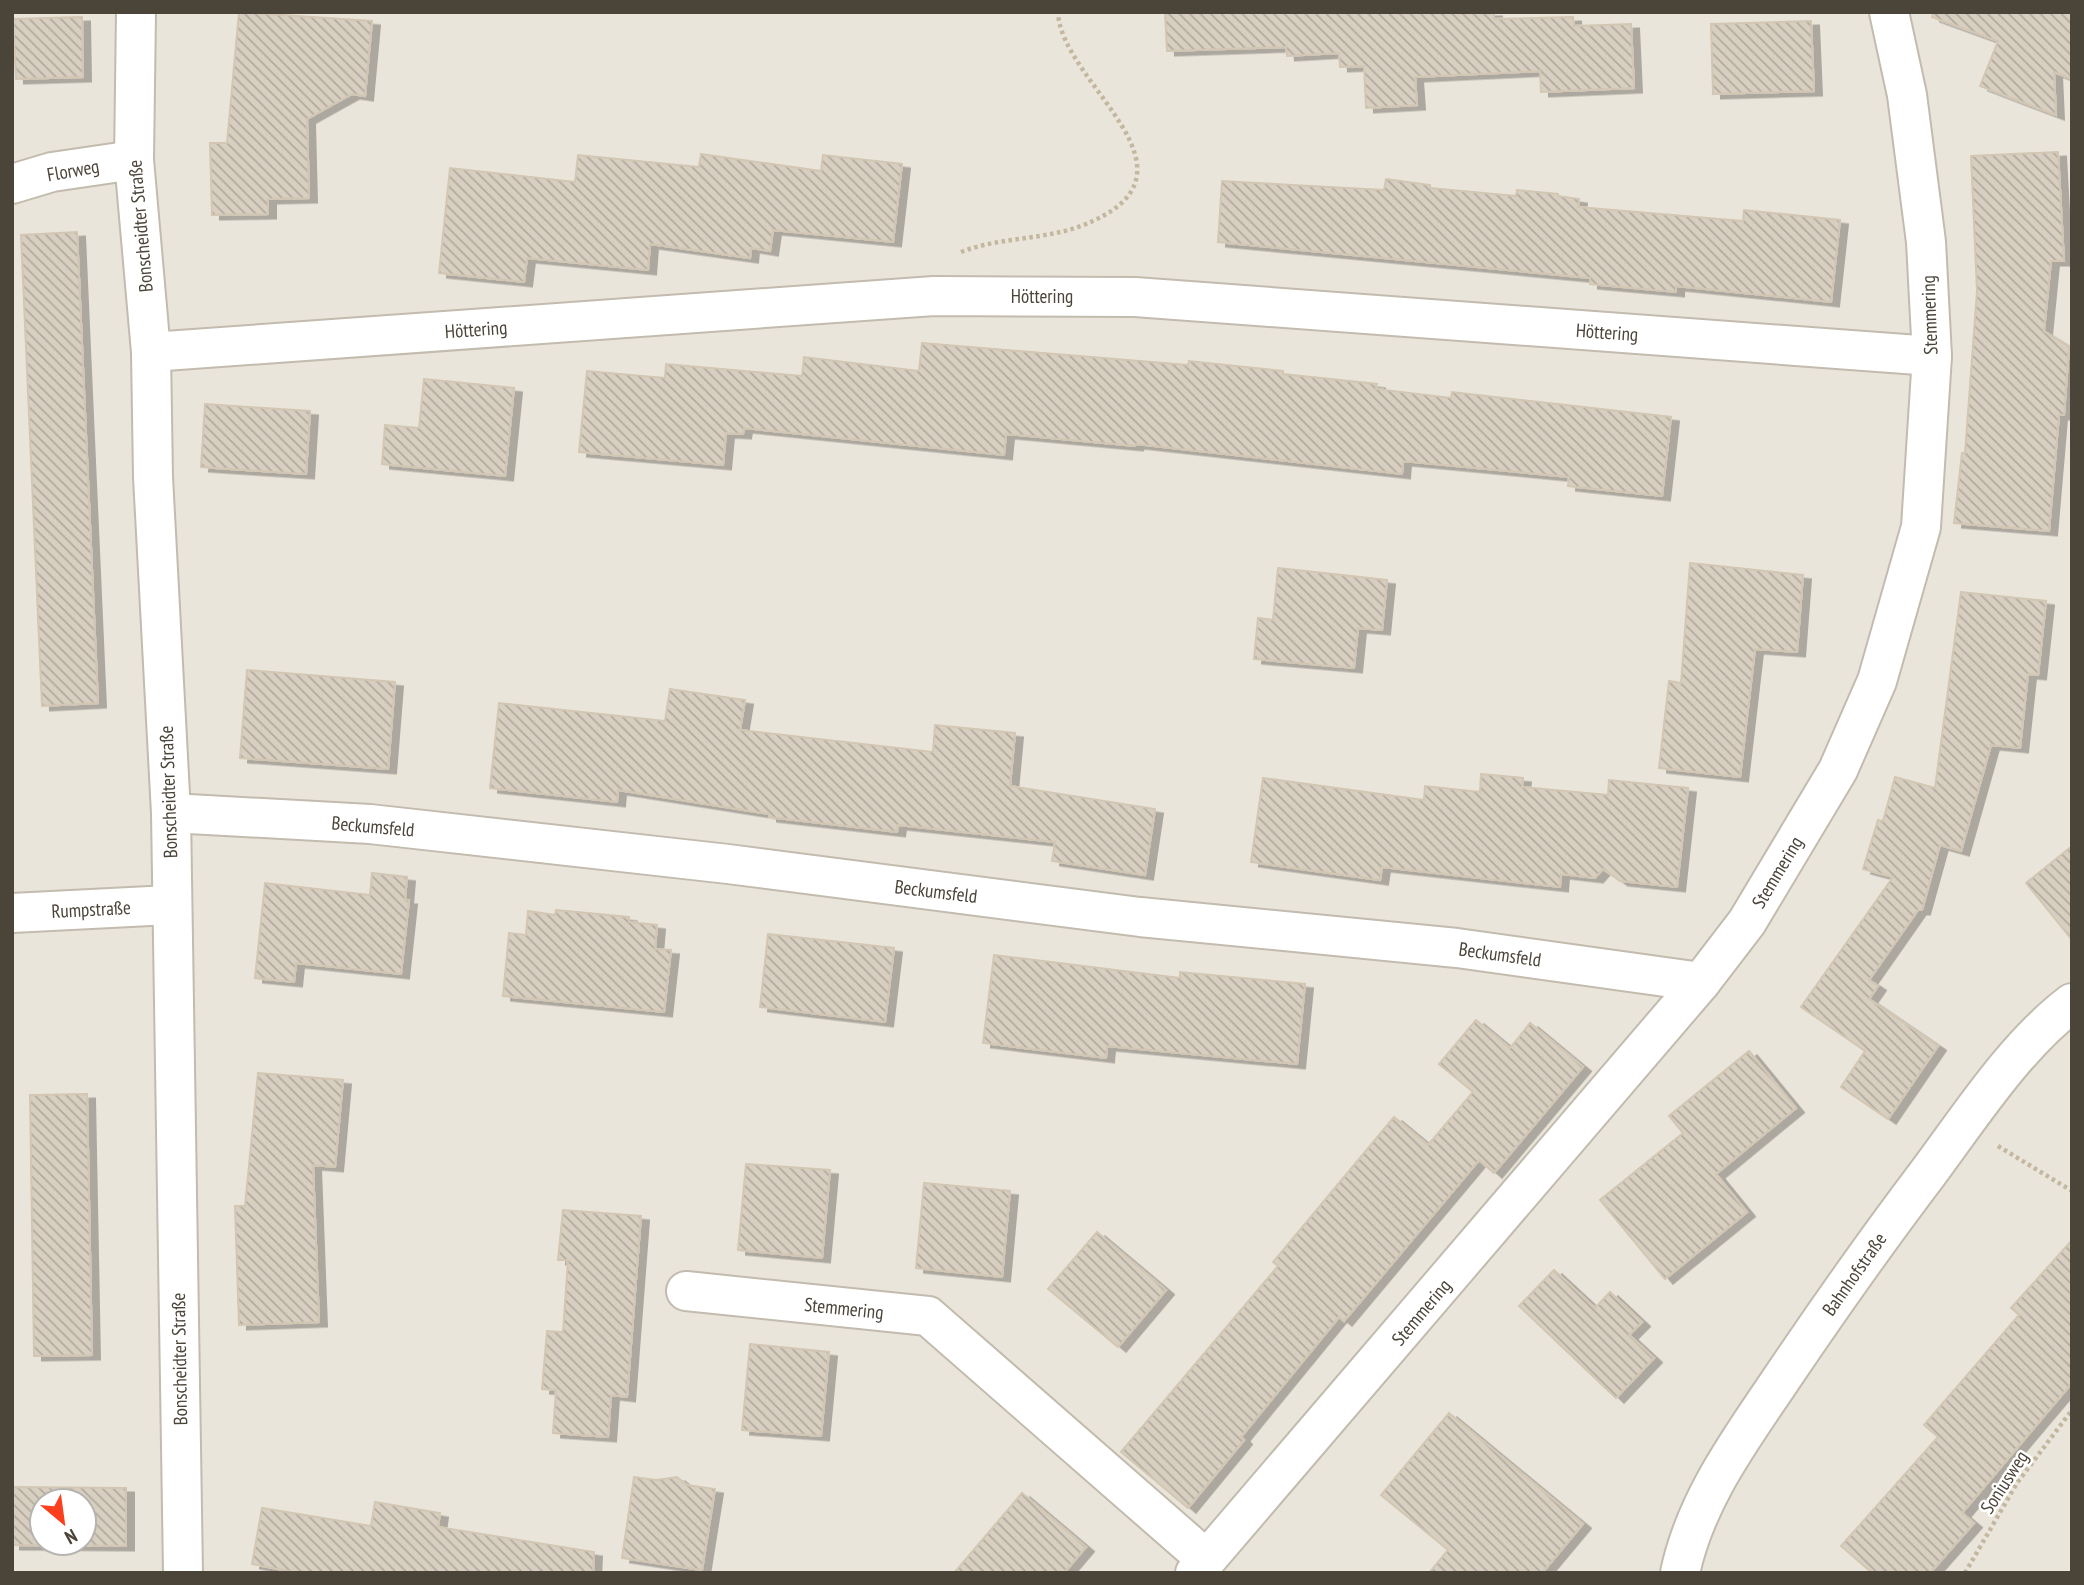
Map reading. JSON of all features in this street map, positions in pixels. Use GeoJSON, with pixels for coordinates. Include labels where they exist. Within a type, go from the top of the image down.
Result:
{"type":"FeatureCollection","features":[{"type":"Feature","properties":{"kind":"street","name":"Bonscheidter Straße"},"geometry":{"type":"LineString","coordinates":[[136,12],[134,160],[151,352],[153,477],[171,813],[170,905],[183,1573]]}},
{"type":"Feature","properties":{"kind":"street","name":"Stemmering"},"geometry":{"type":"LineString","coordinates":[[686,1291],[928,1316],[1200,1566],[1291,1464],[1701,982],[1747,922],[1838,770],[1877,681],[1921,527],[1932,356],[1926,242],[1908,95],[1889,12]]}},
{"type":"Feature","properties":{"kind":"street","name":"Florweg"},"geometry":{"type":"LineString","coordinates":[[12,184],[52,172],[134,160]]}},
{"type":"Feature","properties":{"kind":"street","name":"Höttering"},"geometry":{"type":"LineString","coordinates":[[151,352],[934,296],[1135,297],[1932,356]]}},
{"type":"Feature","properties":{"kind":"street","name":"Beckumsfeld"},"geometry":{"type":"LineString","coordinates":[[171,813],[411,828],[728,864],[1140,917],[1457,948],[1701,982]]}},
{"type":"Feature","properties":{"kind":"street","name":"Rumpstraße"},"geometry":{"type":"LineString","coordinates":[[12,913],[170,905]]}},
{"type":"Feature","properties":{"kind":"street","name":"Bahnhofstraße"},"geometry":{"type":"LineString","coordinates":[[1680,1573],[1685,1547],[1707,1496],[1734,1448],[1854,1270],[1965,1120],[2036,1039],[2072,1003]]}},
{"type":"Feature","properties":{"kind":"path"},"geometry":{"type":"LineString","coordinates":[[934,296],[938,267],[951,256],[969,249],[1083,225],[1108,212],[1130,190],[1136,159],[1131,138],[1078,66],[1059,27],[1058,12]]}},
{"type":"Feature","properties":{"kind":"path"},"geometry":{"type":"LineString","coordinates":[[1965,1120],[2005,1152],[2072,1191]]}},
{"type":"Feature","properties":{"kind":"path","name":"Soniusweg"},"geometry":{"type":"LineString","coordinates":[[1965,1573],[2017,1483],[2072,1410]]}},
{"type":"Feature","properties":{"kind":"shaded area"},"geometry":{"type":"Polygon","coordinates":[[[12,12],[2072,12],[2072,1573],[12,1573],[12,12]]]}},
{"type":"Feature","properties":{"kind":"building"},"geometry":{"type":"Polygon","coordinates":[[[239,12],[372,21],[365,96],[352,94],[307,119],[309,198],[268,199],[268,214],[212,215],[210,143],[227,143],[239,12]]]}},
{"type":"Feature","properties":{"kind":"building"},"geometry":{"type":"Polygon","coordinates":[[[1165,12],[1494,12],[1494,19],[1573,17],[1574,26],[1631,24],[1634,88],[1541,92],[1540,71],[1415,77],[1417,105],[1366,108],[1364,66],[1340,67],[1339,53],[1287,56],[1286,47],[1167,51],[1165,12]]]}},
{"type":"Feature","properties":{"kind":"building"},"geometry":{"type":"Polygon","coordinates":[[[1933,12],[2072,12],[2072,79],[2054,72],[2056,115],[1980,86],[1998,41],[1932,17],[1933,12]]]}},
{"type":"Feature","properties":{"kind":"building"},"geometry":{"type":"Polygon","coordinates":[[[82,17],[83,77],[16,79],[13,19],[82,17]]]}},
{"type":"Feature","properties":{"kind":"building"},"geometry":{"type":"Polygon","coordinates":[[[1811,21],[1814,91],[1713,94],[1711,24],[1811,21]]]}},
{"type":"Feature","properties":{"kind":"building"},"geometry":{"type":"Polygon","coordinates":[[[2058,152],[2064,261],[2051,261],[2044,331],[2069,347],[2064,415],[2059,415],[2049,531],[1954,523],[1962,453],[1965,453],[1977,291],[1971,156],[2058,152]]]}},
{"type":"Feature","properties":{"kind":"building"},"geometry":{"type":"Polygon","coordinates":[[[701,154],[821,171],[823,155],[902,164],[893,242],[773,230],[770,251],[751,248],[750,258],[650,244],[648,270],[527,258],[524,282],[439,273],[450,168],[575,182],[578,155],[699,167],[701,154]]]}},
{"type":"Feature","properties":{"kind":"building"},"geometry":{"type":"Polygon","coordinates":[[[1386,179],[1430,185],[1430,188],[1516,196],[1517,190],[1558,194],[1579,199],[1578,207],[1743,221],[1744,210],[1840,220],[1831,302],[1676,286],[1676,292],[1590,284],[1590,278],[1218,242],[1222,181],[1384,190],[1386,179]]]}},
{"type":"Feature","properties":{"kind":"building"},"geometry":{"type":"Polygon","coordinates":[[[77,232],[98,703],[42,706],[21,235],[77,232]]]}},
{"type":"Feature","properties":{"kind":"building"},"geometry":{"type":"Polygon","coordinates":[[[922,343],[1188,365],[1189,361],[1377,384],[1376,389],[1451,398],[1452,392],[1671,417],[1662,496],[1568,486],[1569,477],[1403,461],[1402,474],[1136,444],[1006,434],[1004,455],[744,428],[743,434],[726,433],[723,465],[579,452],[587,371],[665,378],[666,364],[802,376],[804,357],[919,371],[922,343]]]}},
{"type":"Feature","properties":{"kind":"building"},"geometry":{"type":"Polygon","coordinates":[[[424,379],[514,388],[505,476],[382,464],[385,425],[419,428],[424,379]]]}},
{"type":"Feature","properties":{"kind":"building"},"geometry":{"type":"Polygon","coordinates":[[[205,404],[310,411],[306,474],[201,467],[205,404]]]}},
{"type":"Feature","properties":{"kind":"building"},"geometry":{"type":"Polygon","coordinates":[[[1690,563],[1803,575],[1797,652],[1755,649],[1740,777],[1659,768],[1669,681],[1681,683],[1690,563]]]}},
{"type":"Feature","properties":{"kind":"building"},"geometry":{"type":"Polygon","coordinates":[[[1278,568],[1387,580],[1382,630],[1358,628],[1354,668],[1254,659],[1258,618],[1273,620],[1278,568]]]}},
{"type":"Feature","properties":{"kind":"building"},"geometry":{"type":"Polygon","coordinates":[[[1961,592],[2046,601],[2038,675],[2028,674],[2020,748],[1991,745],[1961,851],[1940,845],[1922,910],[1918,910],[1869,980],[1878,986],[1869,999],[1938,1046],[1888,1119],[1841,1087],[1865,1051],[1801,1007],[1893,877],[1863,869],[1878,820],[1883,821],[1895,777],[1935,788],[1961,592]]]}},
{"type":"Feature","properties":{"kind":"building"},"geometry":{"type":"Polygon","coordinates":[[[247,670],[395,682],[388,769],[240,758],[247,670]]]}},
{"type":"Feature","properties":{"kind":"building"},"geometry":{"type":"Polygon","coordinates":[[[670,689],[745,700],[740,730],[933,752],[935,725],[1015,733],[1010,786],[1155,809],[1145,875],[1052,861],[1055,842],[898,825],[897,832],[769,817],[769,814],[618,790],[617,802],[490,788],[499,703],[665,721],[670,689]]]}},
{"type":"Feature","properties":{"kind":"building"},"geometry":{"type":"Polygon","coordinates":[[[1481,774],[1523,778],[1522,787],[1608,795],[1609,780],[1688,788],[1677,887],[1620,881],[1603,869],[1595,878],[1561,874],[1560,887],[1382,867],[1380,880],[1251,862],[1263,778],[1424,800],[1425,786],[1480,792],[1481,774]]]}},
{"type":"Feature","properties":{"kind":"building"},"geometry":{"type":"Polygon","coordinates":[[[2072,846],[2072,940],[2026,883],[2072,846]]]}},
{"type":"Feature","properties":{"kind":"building"},"geometry":{"type":"Polygon","coordinates":[[[372,873],[407,877],[405,900],[409,900],[401,974],[296,963],[294,982],[255,978],[265,883],[370,895],[372,873]]]}},
{"type":"Feature","properties":{"kind":"building"},"geometry":{"type":"Polygon","coordinates":[[[556,910],[629,917],[629,922],[657,925],[655,949],[671,950],[664,1012],[503,996],[509,933],[526,935],[528,911],[555,915],[556,910]]]}},
{"type":"Feature","properties":{"kind":"building"},"geometry":{"type":"Polygon","coordinates":[[[768,934],[894,948],[885,1022],[760,1007],[768,934]]]}},
{"type":"Feature","properties":{"kind":"building"},"geometry":{"type":"Polygon","coordinates":[[[994,955],[1180,978],[1180,972],[1305,984],[1297,1064],[1107,1046],[1106,1058],[983,1043],[994,955]]]}},
{"type":"Feature","properties":{"kind":"building"},"geometry":{"type":"Polygon","coordinates":[[[1476,1020],[1510,1048],[1530,1023],[1583,1067],[1494,1173],[1479,1160],[1344,1321],[1339,1317],[1241,1437],[1244,1440],[1188,1508],[1121,1452],[1278,1266],[1273,1262],[1394,1117],[1428,1145],[1473,1092],[1439,1064],[1476,1020]]]}},
{"type":"Feature","properties":{"kind":"building"},"geometry":{"type":"Polygon","coordinates":[[[1749,1051],[1796,1108],[1716,1174],[1747,1212],[1665,1279],[1600,1200],[1683,1133],[1669,1116],[1749,1051]]]}},
{"type":"Feature","properties":{"kind":"building"},"geometry":{"type":"Polygon","coordinates":[[[258,1073],[343,1080],[335,1167],[313,1165],[319,1322],[239,1325],[235,1206],[245,1206],[258,1073]]]}},
{"type":"Feature","properties":{"kind":"building"},"geometry":{"type":"Polygon","coordinates":[[[87,1094],[92,1355],[34,1356],[30,1095],[87,1094]]]}},
{"type":"Feature","properties":{"kind":"building"},"geometry":{"type":"Polygon","coordinates":[[[746,1164],[830,1170],[822,1258],[738,1250],[746,1164]]]}},
{"type":"Feature","properties":{"kind":"building"},"geometry":{"type":"Polygon","coordinates":[[[924,1183],[1010,1191],[1002,1277],[916,1268],[924,1183]]]}},
{"type":"Feature","properties":{"kind":"building"},"geometry":{"type":"Polygon","coordinates":[[[563,1210],[641,1216],[627,1397],[611,1395],[608,1437],[553,1433],[556,1390],[542,1389],[547,1331],[563,1332],[568,1260],[558,1260],[563,1210]]]}},
{"type":"Feature","properties":{"kind":"building"},"geometry":{"type":"Polygon","coordinates":[[[1097,1232],[1166,1290],[1118,1347],[1048,1289],[1097,1232]]]}},
{"type":"Feature","properties":{"kind":"building"},"geometry":{"type":"Polygon","coordinates":[[[2072,1240],[2072,1383],[1962,1513],[1974,1523],[1930,1573],[1872,1573],[1841,1546],[1938,1437],[1924,1425],[2019,1315],[2011,1308],[2072,1240]]]}},
{"type":"Feature","properties":{"kind":"building"},"geometry":{"type":"Polygon","coordinates":[[[1554,1270],[1595,1308],[1610,1292],[1642,1322],[1629,1335],[1654,1358],[1616,1398],[1519,1306],[1554,1270]]]}},
{"type":"Feature","properties":{"kind":"building"},"geometry":{"type":"Polygon","coordinates":[[[750,1344],[829,1352],[821,1436],[742,1430],[750,1344]]]}},
{"type":"Feature","properties":{"kind":"building"},"geometry":{"type":"Polygon","coordinates":[[[1449,1413],[1583,1524],[1542,1573],[1429,1573],[1448,1550],[1381,1495],[1449,1413]]]}},
{"type":"Feature","properties":{"kind":"building"},"geometry":{"type":"Polygon","coordinates":[[[634,1477],[656,1480],[677,1477],[687,1485],[715,1489],[702,1570],[622,1558],[634,1477]]]}},
{"type":"Feature","properties":{"kind":"building"},"geometry":{"type":"Polygon","coordinates":[[[12,1487],[28,1487],[28,1545],[12,1545],[12,1487]]]}},
{"type":"Feature","properties":{"kind":"building"},"geometry":{"type":"Polygon","coordinates":[[[98,1488],[126,1488],[126,1546],[98,1546],[98,1488]]]}},
{"type":"Feature","properties":{"kind":"building"},"geometry":{"type":"Polygon","coordinates":[[[1022,1493],[1086,1547],[1064,1573],[954,1573],[1022,1493]]]}},
{"type":"Feature","properties":{"kind":"building"},"geometry":{"type":"Polygon","coordinates":[[[375,1502],[440,1513],[438,1527],[594,1552],[593,1573],[298,1573],[252,1564],[262,1508],[371,1526],[375,1502]]]}}]}
